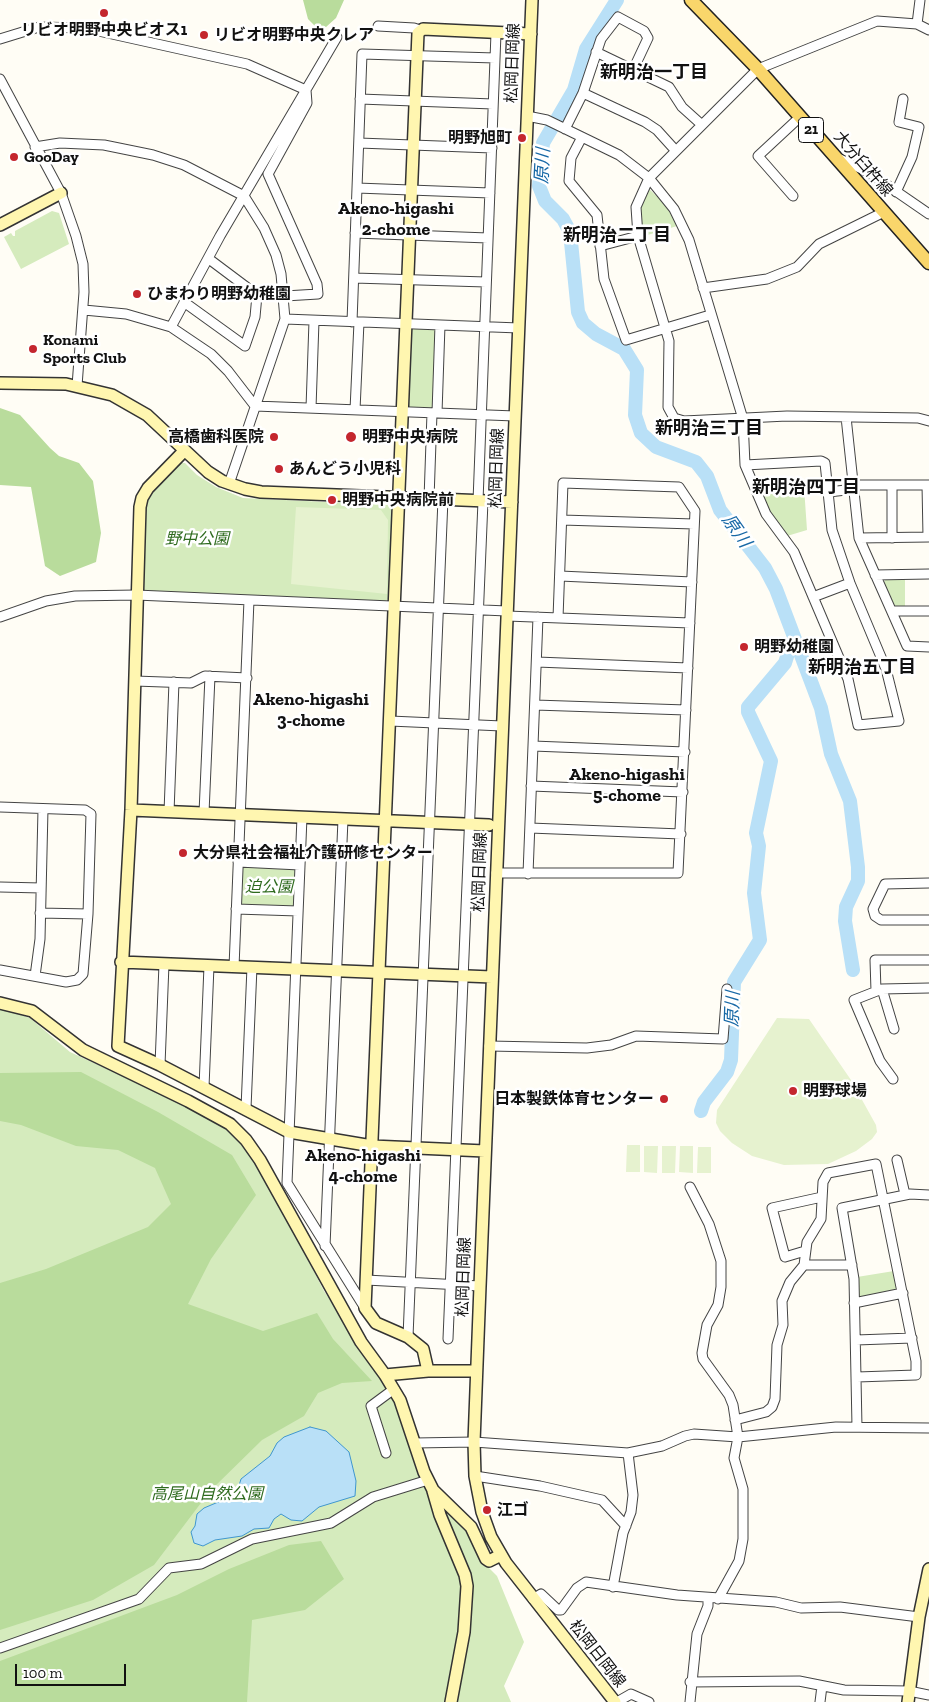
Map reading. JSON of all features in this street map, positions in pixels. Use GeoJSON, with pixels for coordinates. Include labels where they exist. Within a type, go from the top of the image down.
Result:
{"type":"FeatureCollection","features":[{"type":"Feature","properties":{"kind":"main road","name":"大分臼杵線"},"geometry":{"type":"LineString","coordinates":[[691,0],[711,18],[758,69],[929,263]]}},
{"type":"Feature","properties":{"kind":"street","name":"松岡日岡線"},"geometry":{"type":"LineString","coordinates":[[532,0],[476,1371],[475,1476],[482,1512],[501,1555],[533,1599],[616,1702]]}},
{"type":"Feature","properties":{"kind":"street"},"geometry":{"type":"LineString","coordinates":[[917,24],[920,0]]}},
{"type":"Feature","properties":{"kind":"street"},"geometry":{"type":"LineString","coordinates":[[564,128],[583,93],[603,34],[618,17],[644,31],[648,38],[633,70]]}},
{"type":"Feature","properties":{"kind":"street"},"geometry":{"type":"LineString","coordinates":[[929,30],[917,24],[877,21],[758,69],[649,178],[636,207],[638,236],[666,328],[670,351],[668,407],[671,415],[684,421],[743,418],[846,417],[918,418],[929,421]]}},
{"type":"Feature","properties":{"kind":"street"},"geometry":{"type":"LineString","coordinates":[[378,26],[420,30],[531,34]]}},
{"type":"Feature","properties":{"kind":"street"},"geometry":{"type":"LineString","coordinates":[[0,39],[39,27],[85,28],[247,64],[306,90]]}},
{"type":"Feature","properties":{"kind":"street"},"geometry":{"type":"LineString","coordinates":[[365,1308],[411,190],[417,56],[420,30]]}},
{"type":"Feature","properties":{"kind":"street"},"geometry":{"type":"LineString","coordinates":[[448,1339],[474,725],[481,415],[496,33]]}},
{"type":"Feature","properties":{"kind":"street"},"geometry":{"type":"LineString","coordinates":[[171,327],[244,196],[337,37]]}},
{"type":"Feature","properties":{"kind":"street"},"geometry":{"type":"LineString","coordinates":[[596,52],[669,87],[682,107],[702,124]]}},
{"type":"Feature","properties":{"kind":"street"},"geometry":{"type":"LineString","coordinates":[[356,410],[354,278],[362,54],[495,58]]}},
{"type":"Feature","properties":{"kind":"street"},"geometry":{"type":"LineString","coordinates":[[0,79],[61,194],[72,222],[80,251],[84,274],[84,310],[77,386]]}},
{"type":"Feature","properties":{"kind":"street"},"geometry":{"type":"LineString","coordinates":[[285,296],[318,294],[317,284],[268,174],[307,103],[306,90]]}},
{"type":"Feature","properties":{"kind":"street"},"geometry":{"type":"LineString","coordinates":[[583,93],[645,122],[657,130],[676,151]]}},
{"type":"Feature","properties":{"kind":"street"},"geometry":{"type":"LineString","coordinates":[[896,192],[912,157],[919,127],[899,122],[904,99]]}},
{"type":"Feature","properties":{"kind":"street"},"geometry":{"type":"LineString","coordinates":[[360,100],[493,104]]}},
{"type":"Feature","properties":{"kind":"street"},"geometry":{"type":"LineString","coordinates":[[527,116],[547,120],[619,155],[649,178],[674,209],[689,240],[710,315],[743,418],[745,465],[766,514],[794,552],[848,679],[858,725],[899,721],[886,669],[850,582],[832,530],[825,463],[821,461],[745,465]]}},
{"type":"Feature","properties":{"kind":"street"},"geometry":{"type":"LineString","coordinates":[[794,196],[758,156],[800,117]]}},
{"type":"Feature","properties":{"kind":"street"},"geometry":{"type":"LineString","coordinates":[[582,137],[571,158],[569,181],[595,212],[604,279],[626,340],[710,315]]}},
{"type":"Feature","properties":{"kind":"street"},"geometry":{"type":"LineString","coordinates":[[35,147],[60,143],[90,143],[153,155],[196,170],[244,196],[276,255],[285,296],[285,320],[228,484]]}},
{"type":"Feature","properties":{"kind":"street"},"geometry":{"type":"LineString","coordinates":[[359,143],[492,148]]}},
{"type":"Feature","properties":{"kind":"street"},"geometry":{"type":"LineString","coordinates":[[834,155],[868,172],[929,214]]}},
{"type":"Feature","properties":{"kind":"street"},"geometry":{"type":"LineString","coordinates":[[357,188],[490,193]]}},
{"type":"Feature","properties":{"kind":"street"},"geometry":{"type":"LineString","coordinates":[[0,225],[61,194]]}},
{"type":"Feature","properties":{"kind":"street"},"geometry":{"type":"LineString","coordinates":[[703,288],[767,279],[797,267],[820,244],[884,212]]}},
{"type":"Feature","properties":{"kind":"street"},"geometry":{"type":"LineString","coordinates":[[355,233],[488,238]]}},
{"type":"Feature","properties":{"kind":"street"},"geometry":{"type":"LineString","coordinates":[[600,246],[638,236]]}},
{"type":"Feature","properties":{"kind":"street"},"geometry":{"type":"LineString","coordinates":[[184,302],[245,346],[255,317],[256,295],[209,259]]}},
{"type":"Feature","properties":{"kind":"street"},"geometry":{"type":"LineString","coordinates":[[354,278],[486,282]]}},
{"type":"Feature","properties":{"kind":"street"},"geometry":{"type":"LineString","coordinates":[[84,310],[126,314],[171,327],[211,354],[228,371],[255,406]]}},
{"type":"Feature","properties":{"kind":"street"},"geometry":{"type":"LineString","coordinates":[[285,320],[519,328]]}},
{"type":"Feature","properties":{"kind":"street"},"geometry":{"type":"LineString","coordinates":[[311,408],[314,320]]}},
{"type":"Feature","properties":{"kind":"street"},"geometry":{"type":"LineString","coordinates":[[429,499],[440,325]]}},
{"type":"Feature","properties":{"kind":"street"},"geometry":{"type":"LineString","coordinates":[[0,383],[77,386],[101,392],[132,405],[147,415],[208,472],[228,484],[261,492],[512,502]]}},
{"type":"Feature","properties":{"kind":"street"},"geometry":{"type":"LineString","coordinates":[[255,406],[515,416]]}},
{"type":"Feature","properties":{"kind":"street"},"geometry":{"type":"LineString","coordinates":[[846,417],[859,538],[907,646],[929,646]]}},
{"type":"Feature","properties":{"kind":"street"},"geometry":{"type":"LineString","coordinates":[[184,451],[148,488],[142,498],[136,595],[131,810],[118,1046],[246,1108],[289,1132],[372,1146],[485,1152]]}},
{"type":"Feature","properties":{"kind":"street"},"geometry":{"type":"LineString","coordinates":[[496,873],[673,875],[678,873],[680,869],[694,511],[679,487],[563,483],[558,618]]}},
{"type":"Feature","properties":{"kind":"street"},"geometry":{"type":"LineString","coordinates":[[892,485],[892,538]]}},
{"type":"Feature","properties":{"kind":"street"},"geometry":{"type":"LineString","coordinates":[[829,492],[853,487],[928,485],[928,537],[859,538]]}},
{"type":"Feature","properties":{"kind":"street"},"geometry":{"type":"LineString","coordinates":[[408,1337],[442,499]]}},
{"type":"Feature","properties":{"kind":"street"},"geometry":{"type":"LineString","coordinates":[[562,520],[694,524]]}},
{"type":"Feature","properties":{"kind":"street"},"geometry":{"type":"LineString","coordinates":[[875,575],[929,574]]}},
{"type":"Feature","properties":{"kind":"street"},"geometry":{"type":"LineString","coordinates":[[560,576],[692,582]]}},
{"type":"Feature","properties":{"kind":"street"},"geometry":{"type":"LineString","coordinates":[[813,597],[850,582]]}},
{"type":"Feature","properties":{"kind":"street"},"geometry":{"type":"LineString","coordinates":[[0,617],[46,601],[75,596],[136,595],[394,608],[478,610],[538,617],[690,624]]}},
{"type":"Feature","properties":{"kind":"street"},"geometry":{"type":"LineString","coordinates":[[234,967],[250,600]]}},
{"type":"Feature","properties":{"kind":"street"},"geometry":{"type":"LineString","coordinates":[[892,611],[929,611]]}},
{"type":"Feature","properties":{"kind":"street"},"geometry":{"type":"LineString","coordinates":[[528,874],[538,617]]}},
{"type":"Feature","properties":{"kind":"street"},"geometry":{"type":"LineString","coordinates":[[536,662],[688,668]]}},
{"type":"Feature","properties":{"kind":"street"},"geometry":{"type":"LineString","coordinates":[[135,681],[191,683],[210,676],[247,678]]}},
{"type":"Feature","properties":{"kind":"street"},"geometry":{"type":"LineString","coordinates":[[204,813],[210,676]]}},
{"type":"Feature","properties":{"kind":"street"},"geometry":{"type":"LineString","coordinates":[[169,812],[174,682]]}},
{"type":"Feature","properties":{"kind":"street"},"geometry":{"type":"LineString","coordinates":[[535,705],[686,710]]}},
{"type":"Feature","properties":{"kind":"street"},"geometry":{"type":"LineString","coordinates":[[390,721],[502,726]]}},
{"type":"Feature","properties":{"kind":"street"},"geometry":{"type":"LineString","coordinates":[[533,746],[685,752]]}},
{"type":"Feature","properties":{"kind":"street"},"geometry":{"type":"LineString","coordinates":[[532,786],[683,792]]}},
{"type":"Feature","properties":{"kind":"street"},"geometry":{"type":"LineString","coordinates":[[0,807],[85,810],[92,814],[85,966],[80,978],[74,982],[66,982],[0,970]]}},
{"type":"Feature","properties":{"kind":"street"},"geometry":{"type":"LineString","coordinates":[[35,976],[40,913],[43,809]]}},
{"type":"Feature","properties":{"kind":"street"},"geometry":{"type":"LineString","coordinates":[[131,810],[489,825]]}},
{"type":"Feature","properties":{"kind":"street"},"geometry":{"type":"LineString","coordinates":[[302,817],[287,1183],[325,1246],[376,1323],[408,1337],[423,1349],[428,1371]]}},
{"type":"Feature","properties":{"kind":"street"},"geometry":{"type":"LineString","coordinates":[[325,1246],[343,819]]}},
{"type":"Feature","properties":{"kind":"street"},"geometry":{"type":"LineString","coordinates":[[530,828],[681,834]]}},
{"type":"Feature","properties":{"kind":"street"},"geometry":{"type":"LineString","coordinates":[[238,862],[300,865]]}},
{"type":"Feature","properties":{"kind":"street"},"geometry":{"type":"LineString","coordinates":[[929,883],[885,884],[873,909],[875,916],[881,920],[929,920]]}},
{"type":"Feature","properties":{"kind":"street"},"geometry":{"type":"LineString","coordinates":[[0,887],[41,888]]}},
{"type":"Feature","properties":{"kind":"street"},"geometry":{"type":"LineString","coordinates":[[236,909],[298,912]]}},
{"type":"Feature","properties":{"kind":"street"},"geometry":{"type":"LineString","coordinates":[[40,913],[88,914]]}},
{"type":"Feature","properties":{"kind":"street"},"geometry":{"type":"LineString","coordinates":[[896,1029],[879,990],[876,960],[929,960]]}},
{"type":"Feature","properties":{"kind":"street"},"geometry":{"type":"LineString","coordinates":[[122,962],[492,977]]}},
{"type":"Feature","properties":{"kind":"street"},"geometry":{"type":"LineString","coordinates":[[160,1065],[164,964]]}},
{"type":"Feature","properties":{"kind":"street"},"geometry":{"type":"LineString","coordinates":[[204,1087],[209,966]]}},
{"type":"Feature","properties":{"kind":"street"},"geometry":{"type":"LineString","coordinates":[[246,1108],[252,967]]}},
{"type":"Feature","properties":{"kind":"street"},"geometry":{"type":"LineString","coordinates":[[893,1079],[880,1061],[854,1000],[879,990],[929,988]]}},
{"type":"Feature","properties":{"kind":"street"},"geometry":{"type":"LineString","coordinates":[[489,1046],[587,1048],[628,1041],[636,1036],[723,1038],[727,989]]}},
{"type":"Feature","properties":{"kind":"street"},"geometry":{"type":"LineString","coordinates":[[0,1004],[32,1011],[83,1050],[188,1101],[230,1124],[241,1134],[260,1160],[338,1304],[368,1353],[394,1389],[440,1515],[460,1562],[467,1586],[464,1632],[451,1702]]}},
{"type":"Feature","properties":{"kind":"street"},"geometry":{"type":"LineString","coordinates":[[897,1160],[904,1190]]}},
{"type":"Feature","properties":{"kind":"street"},"geometry":{"type":"LineString","coordinates":[[735,1420],[752,1417],[772,1407],[777,1387],[777,1345],[783,1325],[783,1294],[804,1265],[805,1251],[811,1232],[821,1219],[823,1182],[828,1173],[876,1164],[912,1338],[916,1375],[857,1377]]}},
{"type":"Feature","properties":{"kind":"street"},"geometry":{"type":"LineString","coordinates":[[690,1187],[709,1224],[721,1261],[721,1287],[718,1305],[707,1325],[702,1353],[703,1359],[732,1401],[738,1437],[734,1458],[743,1489],[743,1539],[739,1561],[718,1599]]}},
{"type":"Feature","properties":{"kind":"street"},"geometry":{"type":"LineString","coordinates":[[857,1427],[856,1340],[852,1265],[842,1208],[910,1194],[929,1195]]}},
{"type":"Feature","properties":{"kind":"street"},"geometry":{"type":"LineString","coordinates":[[805,1251],[785,1258],[772,1208],[822,1197]]}},
{"type":"Feature","properties":{"kind":"street"},"geometry":{"type":"LineString","coordinates":[[804,1265],[852,1265]]}},
{"type":"Feature","properties":{"kind":"street"},"geometry":{"type":"LineString","coordinates":[[366,1280],[480,1286]]}},
{"type":"Feature","properties":{"kind":"street"},"geometry":{"type":"LineString","coordinates":[[854,1303],[903,1293]]}},
{"type":"Feature","properties":{"kind":"street"},"geometry":{"type":"LineString","coordinates":[[856,1340],[912,1338]]}},
{"type":"Feature","properties":{"kind":"street"},"geometry":{"type":"LineString","coordinates":[[385,1375],[428,1371],[476,1371]]}},
{"type":"Feature","properties":{"kind":"street"},"geometry":{"type":"LineString","coordinates":[[386,1453],[371,1406],[394,1389]]}},
{"type":"Feature","properties":{"kind":"street"},"geometry":{"type":"LineString","coordinates":[[415,1443],[474,1442],[628,1453],[662,1446],[694,1434],[738,1437],[816,1428],[929,1428]]}},
{"type":"Feature","properties":{"kind":"street"},"geometry":{"type":"LineString","coordinates":[[614,1587],[626,1526],[632,1512],[633,1495],[628,1453]]}},
{"type":"Feature","properties":{"kind":"street"},"geometry":{"type":"LineString","coordinates":[[475,1476],[540,1486],[602,1500],[626,1526]]}},
{"type":"Feature","properties":{"kind":"street"},"geometry":{"type":"LineString","coordinates":[[430,1485],[471,1527],[486,1559],[489,1561],[501,1555]]}},
{"type":"Feature","properties":{"kind":"street"},"geometry":{"type":"LineString","coordinates":[[0,1648],[139,1599],[169,1568],[201,1564],[252,1539],[330,1523],[372,1496],[430,1485]]}},
{"type":"Feature","properties":{"kind":"street"},"geometry":{"type":"LineString","coordinates":[[908,1696],[918,1616],[929,1569]]}},
{"type":"Feature","properties":{"kind":"street"},"geometry":{"type":"LineString","coordinates":[[533,1599],[541,1594],[558,1610],[562,1610],[577,1588],[586,1582],[708,1598],[776,1602],[801,1608],[840,1606],[918,1616]]}},
{"type":"Feature","properties":{"kind":"street"},"geometry":{"type":"LineString","coordinates":[[690,1702],[690,1682],[696,1634],[708,1606],[708,1598]]}},
{"type":"Feature","properties":{"kind":"street"},"geometry":{"type":"LineString","coordinates":[[690,1682],[800,1681],[869,1692],[908,1696],[929,1695]]}},
{"type":"Feature","properties":{"kind":"street"},"geometry":{"type":"LineString","coordinates":[[820,1702],[822,1686]]}},
{"type":"Feature","properties":{"kind":"street"},"geometry":{"type":"LineString","coordinates":[[616,1702],[631,1694],[649,1702]]}},
{"type":"Feature","properties":{"kind":"green space"},"geometry":{"type":"Polygon","coordinates":[[[303,0],[344,0],[336,18],[326,27],[315,26],[308,19],[303,0]]]}},
{"type":"Feature","properties":{"kind":"green space"},"geometry":{"type":"Polygon","coordinates":[[[647,187],[666,205],[677,226],[641,237],[640,204],[647,187]]]}},
{"type":"Feature","properties":{"kind":"green space"},"geometry":{"type":"Polygon","coordinates":[[[52,211],[59,213],[69,244],[21,269],[4,237],[11,233],[15,236],[15,231],[52,211]]]}},
{"type":"Feature","properties":{"kind":"green space"},"geometry":{"type":"Polygon","coordinates":[[[412,328],[435,328],[437,332],[435,406],[432,409],[408,408],[412,328]]]}},
{"type":"Feature","properties":{"kind":"green space"},"geometry":{"type":"Polygon","coordinates":[[[0,408],[20,415],[50,448],[59,456],[79,463],[93,481],[101,533],[96,562],[60,576],[45,566],[31,487],[0,485],[0,408]]]}},
{"type":"Feature","properties":{"kind":"green space","name":"野中公園"},"geometry":{"type":"Polygon","coordinates":[[[178,463],[185,463],[197,475],[216,487],[243,498],[389,505],[393,510],[390,597],[386,601],[145,591],[141,587],[144,507],[147,495],[178,463]]]}},
{"type":"Feature","properties":{"kind":"green space"},"geometry":{"type":"Polygon","coordinates":[[[804,487],[807,530],[787,536],[768,511],[758,491],[761,488],[804,487]]]}},
{"type":"Feature","properties":{"kind":"green space"},"geometry":{"type":"Polygon","coordinates":[[[296,507],[381,510],[388,520],[387,594],[291,584],[296,507]]]}},
{"type":"Feature","properties":{"kind":"green space"},"geometry":{"type":"Polygon","coordinates":[[[886,578],[905,578],[905,608],[896,608],[893,605],[884,582],[886,578]]]}},
{"type":"Feature","properties":{"kind":"green space","name":"迫公園"},"geometry":{"type":"Polygon","coordinates":[[[245,865],[294,867],[297,869],[296,906],[293,909],[243,907],[241,904],[242,868],[245,865]]]}},
{"type":"Feature","properties":{"kind":"green space","name":"高尾山自然公園"},"geometry":{"type":"Polygon","coordinates":[[[0,1008],[30,1018],[70,1052],[187,1106],[228,1129],[256,1159],[324,1291],[392,1395],[421,1475],[468,1531],[479,1558],[497,1576],[524,1642],[504,1686],[511,1702],[0,1702],[0,1008]]]}},
{"type":"Feature","properties":{"kind":"green space","name":"明野球場"},"geometry":{"type":"Polygon","coordinates":[[[777,1018],[809,1019],[851,1080],[876,1125],[877,1132],[872,1139],[856,1151],[828,1164],[784,1165],[752,1156],[732,1143],[720,1131],[716,1123],[717,1110],[777,1018]]]}},
{"type":"Feature","properties":{"kind":"green space"},"geometry":{"type":"Polygon","coordinates":[[[81,1072],[158,1112],[232,1155],[256,1195],[211,1259],[188,1304],[263,1331],[317,1313],[333,1339],[372,1381],[342,1383],[318,1393],[304,1416],[262,1440],[210,1491],[154,1565],[93,1600],[0,1630],[0,1283],[46,1269],[148,1227],[171,1204],[155,1168],[118,1150],[76,1146],[21,1125],[0,1121],[0,1073],[81,1072]]]}},
{"type":"Feature","properties":{"kind":"green space"},"geometry":{"type":"Polygon","coordinates":[[[627,1145],[640,1145],[640,1172],[626,1172],[627,1145]]]}},
{"type":"Feature","properties":{"kind":"green space"},"geometry":{"type":"Polygon","coordinates":[[[644,1146],[658,1146],[657,1173],[644,1172],[644,1146]]]}},
{"type":"Feature","properties":{"kind":"green space"},"geometry":{"type":"Polygon","coordinates":[[[662,1146],[676,1146],[675,1173],[662,1173],[662,1146]]]}},
{"type":"Feature","properties":{"kind":"green space"},"geometry":{"type":"Polygon","coordinates":[[[680,1146],[693,1146],[693,1173],[679,1172],[680,1146]]]}},
{"type":"Feature","properties":{"kind":"green space"},"geometry":{"type":"Polygon","coordinates":[[[698,1147],[711,1147],[711,1173],[697,1173],[698,1147]]]}},
{"type":"Feature","properties":{"kind":"green space"},"geometry":{"type":"Polygon","coordinates":[[[894,1271],[898,1290],[860,1299],[858,1297],[857,1277],[894,1271]]]}},
{"type":"Feature","properties":{"kind":"green space"},"geometry":{"type":"Polygon","coordinates":[[[321,1541],[344,1579],[305,1610],[252,1620],[247,1702],[0,1702],[0,1661],[177,1595],[229,1569],[289,1545],[321,1541]]]}},
{"type":"Feature","properties":{"kind":"water"},"geometry":{"type":"Polygon","coordinates":[[[310,1427],[326,1431],[349,1452],[356,1481],[355,1496],[319,1507],[302,1521],[291,1520],[281,1514],[274,1519],[269,1528],[254,1529],[242,1536],[215,1540],[203,1546],[194,1543],[191,1532],[195,1526],[197,1514],[204,1508],[237,1492],[241,1479],[270,1456],[277,1443],[284,1437],[310,1427]]]}},
{"type":"Feature","properties":{"kind":"waterway","name":"原川"},"geometry":{"type":"LineString","coordinates":[[617,0],[586,49],[574,90],[543,143],[539,186],[545,201],[563,219],[570,232],[578,312],[583,323],[596,334],[624,349],[637,370],[635,415],[641,433],[656,447],[696,462],[707,476],[720,510],[765,568],[776,589],[821,708],[831,754],[850,801],[858,881],[846,907],[845,921],[853,970]]}},
{"type":"Feature","properties":{"kind":"waterway","name":"原川"},"geometry":{"type":"LineString","coordinates":[[701,1111],[704,1102],[727,1072],[731,1060],[734,982],[760,940],[754,893],[759,846],[756,833],[771,761],[748,712],[748,707],[785,663],[790,647],[796,642]]}},
{"type":"Feature","properties":{"kind":"place","name":"リビオ明野中央ビオス1"},"geometry":{"type":"Point","coordinates":[104,13]}},
{"type":"Feature","properties":{"kind":"place","name":"リビオ明野中央クレア"},"geometry":{"type":"Point","coordinates":[204,35]}},
{"type":"Feature","properties":{"kind":"place","name":"明野旭町"},"geometry":{"type":"Point","coordinates":[522,138]}},
{"type":"Feature","properties":{"kind":"place","name":"GooDay"},"geometry":{"type":"Point","coordinates":[14,157]}},
{"type":"Feature","properties":{"kind":"place","name":"ひまわり明野幼稚園"},"geometry":{"type":"Point","coordinates":[137,294]}},
{"type":"Feature","properties":{"kind":"place","name":"Konami Sports Club"},"geometry":{"type":"Point","coordinates":[33,349]}},
{"type":"Feature","properties":{"kind":"place","name":"高橋歯科医院"},"geometry":{"type":"Point","coordinates":[274,437]}},
{"type":"Feature","properties":{"kind":"place","name":"明野中央病院"},"geometry":{"type":"Point","coordinates":[351,437]}},
{"type":"Feature","properties":{"kind":"place","name":"あんどう小児科"},"geometry":{"type":"Point","coordinates":[279,469]}},
{"type":"Feature","properties":{"kind":"place","name":"明野中央病院前"},"geometry":{"type":"Point","coordinates":[332,500]}},
{"type":"Feature","properties":{"kind":"place","name":"明野幼稚園"},"geometry":{"type":"Point","coordinates":[744,647]}},
{"type":"Feature","properties":{"kind":"place","name":"大分県社会福祉介護研修センター"},"geometry":{"type":"Point","coordinates":[183,853]}},
{"type":"Feature","properties":{"kind":"place","name":"明野球場"},"geometry":{"type":"Point","coordinates":[793,1091]}},
{"type":"Feature","properties":{"kind":"place","name":"日本製鉄体育センター"},"geometry":{"type":"Point","coordinates":[664,1099]}},
{"type":"Feature","properties":{"kind":"place","name":"江ゴ"},"geometry":{"type":"Point","coordinates":[487,1510]}},
{"type":"Feature","properties":{"kind":"district","name":"新明治一丁目"},"geometry":{"type":"Point","coordinates":[654,73]}},
{"type":"Feature","properties":{"kind":"district","name":"Akeno-higashi 2-chome"},"geometry":{"type":"Point","coordinates":[396,219]}},
{"type":"Feature","properties":{"kind":"district","name":"新明治二丁目"},"geometry":{"type":"Point","coordinates":[617,236]}},
{"type":"Feature","properties":{"kind":"district","name":"新明治三丁目"},"geometry":{"type":"Point","coordinates":[709,429]}},
{"type":"Feature","properties":{"kind":"district","name":"新明治四丁目"},"geometry":{"type":"Point","coordinates":[806,488]}},
{"type":"Feature","properties":{"kind":"district","name":"新明治五丁目"},"geometry":{"type":"Point","coordinates":[862,668]}},
{"type":"Feature","properties":{"kind":"district","name":"Akeno-higashi 3-chome"},"geometry":{"type":"Point","coordinates":[311,710]}},
{"type":"Feature","properties":{"kind":"district","name":"Akeno-higashi 5-chome"},"geometry":{"type":"Point","coordinates":[627,785]}},
{"type":"Feature","properties":{"kind":"district","name":"Akeno-higashi 4-chome"},"geometry":{"type":"Point","coordinates":[363,1166]}}]}
